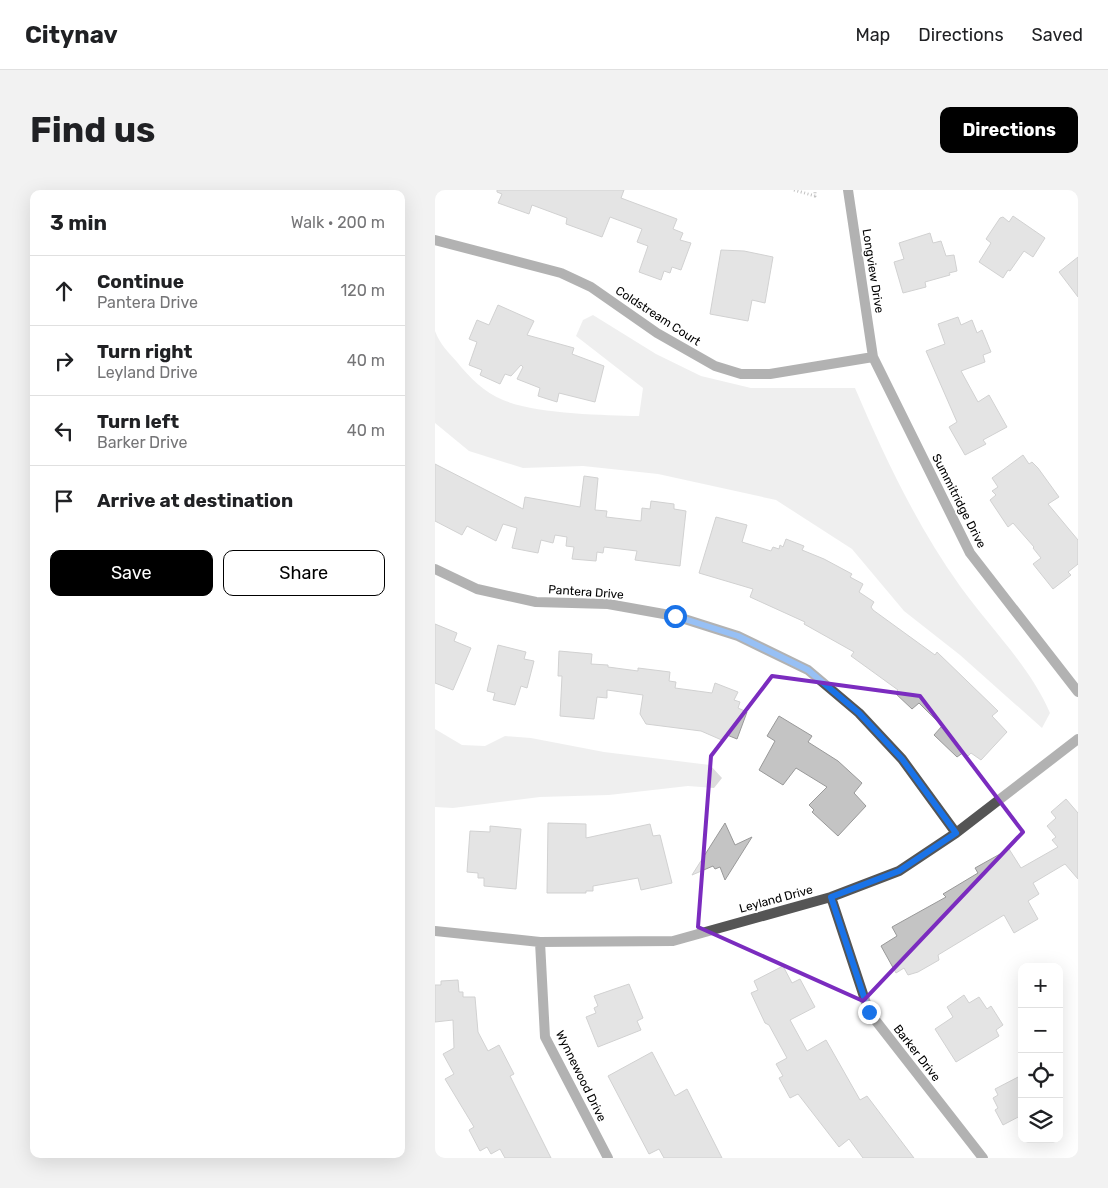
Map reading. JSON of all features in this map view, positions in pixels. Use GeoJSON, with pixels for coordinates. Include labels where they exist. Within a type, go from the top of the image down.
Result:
{"type":"FeatureCollection","features":[{"type":"Feature","properties":{"kind":"street","name":"Longview Drive"},"geometry":{"type":"LineString","coordinates":[[848,190],[873,357]]}},
{"type":"Feature","properties":{"kind":"street","name":"Coldstream Court"},"geometry":{"type":"LineString","coordinates":[[435,240],[561,273],[591,287],[657,333],[715,366],[741,374],[770,374],[873,357]]}},
{"type":"Feature","properties":{"kind":"street","name":"Summitridge Drive"},"geometry":{"type":"LineString","coordinates":[[873,357],[969,553],[1078,692]]}},
{"type":"Feature","properties":{"kind":"street","name":"Pantera Drive"},"geometry":{"type":"LineString","coordinates":[[435,569],[477,589],[536,602],[608,604],[675,616],[738,636],[808,670],[859,713],[902,759],[956,833]]}},
{"type":"Feature","properties":{"kind":"street","name":"Leyland Drive"},"geometry":{"type":"LineString","coordinates":[[435,931],[539,942],[673,940],[831,897],[899,871],[956,833],[1078,739]]}},
{"type":"Feature","properties":{"kind":"street","name":"Barker Drive"},"geometry":{"type":"LineString","coordinates":[[831,897],[869,1012],[983,1158]]}},
{"type":"Feature","properties":{"kind":"street","name":"Wynnewood Drive"},"geometry":{"type":"LineString","coordinates":[[539,942],[545,1037],[608,1158]]}},
{"type":"Feature","properties":{"kind":"path"},"geometry":{"type":"LineString","coordinates":[[794,190],[815,196],[815,190]]}},
{"type":"Feature","properties":{"kind":"highlighted area"},"geometry":{"type":"Polygon","coordinates":[[[772,676],[920,696],[1023,832],[863,1001],[698,927],[711,756],[772,676]]]}},
{"type":"Feature","properties":{"kind":"shaded area"},"geometry":{"type":"Polygon","coordinates":[[[593,315],[656,354],[701,376],[751,388],[855,388],[902,490],[944,563],[972,602],[1021,663],[1042,696],[1050,713],[1042,728],[960,655],[904,611],[852,549],[776,500],[658,474],[583,466],[523,468],[469,451],[435,423],[435,331],[445,348],[472,379],[484,389],[503,400],[517,405],[551,411],[639,416],[643,388],[576,336],[583,320],[593,315]]]}},
{"type":"Feature","properties":{"kind":"shaded area"},"geometry":{"type":"Polygon","coordinates":[[[435,729],[462,745],[485,746],[505,736],[531,738],[604,752],[710,765],[722,778],[714,788],[688,786],[609,795],[540,797],[453,808],[435,807],[435,729]]]}},
{"type":"Feature","properties":{"kind":"building"},"geometry":{"type":"Polygon","coordinates":[[[497,190],[624,190],[621,198],[677,219],[673,229],[683,233],[680,240],[691,243],[681,270],[672,267],[670,273],[664,271],[661,280],[639,272],[648,246],[637,242],[642,229],[610,217],[602,237],[566,224],[567,218],[532,205],[529,214],[498,203],[502,194],[497,192],[497,190]]]}},
{"type":"Feature","properties":{"kind":"building"},"geometry":{"type":"Polygon","coordinates":[[[1013,216],[1045,238],[1033,257],[1024,251],[1003,278],[979,262],[991,243],[986,239],[1000,218],[1003,217],[1009,222],[1013,216]]]}},
{"type":"Feature","properties":{"kind":"building"},"geometry":{"type":"Polygon","coordinates":[[[930,233],[933,243],[941,241],[946,256],[954,255],[957,271],[949,273],[950,275],[925,282],[926,287],[903,293],[894,262],[904,259],[899,243],[930,233]]]}},
{"type":"Feature","properties":{"kind":"building"},"geometry":{"type":"Polygon","coordinates":[[[721,250],[744,251],[773,257],[765,303],[752,300],[748,321],[710,314],[721,250]]]}},
{"type":"Feature","properties":{"kind":"building"},"geometry":{"type":"Polygon","coordinates":[[[1078,257],[1078,297],[1059,272],[1078,257]]]}},
{"type":"Feature","properties":{"kind":"building"},"geometry":{"type":"Polygon","coordinates":[[[498,305],[534,321],[527,335],[574,348],[572,354],[604,366],[595,402],[559,393],[557,402],[538,396],[540,388],[517,379],[523,367],[521,365],[511,376],[505,374],[500,384],[480,375],[482,370],[469,365],[477,342],[469,339],[477,320],[489,325],[498,305]]]}},
{"type":"Feature","properties":{"kind":"building"},"geometry":{"type":"Polygon","coordinates":[[[958,317],[961,325],[972,320],[977,333],[982,330],[991,352],[983,355],[985,362],[961,371],[978,402],[989,395],[1007,427],[983,440],[986,444],[965,455],[949,427],[957,422],[926,351],[945,344],[938,324],[958,317]]]}},
{"type":"Feature","properties":{"kind":"building"},"geometry":{"type":"Polygon","coordinates":[[[1023,455],[1029,464],[1032,462],[1038,468],[1059,497],[1048,504],[1078,540],[1078,564],[1068,572],[1071,575],[1053,589],[1033,564],[1041,558],[1034,547],[1013,523],[1008,527],[990,500],[996,495],[992,491],[998,487],[992,478],[1023,455]]]}},
{"type":"Feature","properties":{"kind":"building"},"geometry":{"type":"Polygon","coordinates":[[[435,464],[523,509],[525,497],[580,507],[584,476],[598,478],[595,510],[607,511],[606,517],[641,521],[642,508],[650,509],[651,501],[674,504],[674,509],[686,511],[680,566],[635,560],[637,551],[604,547],[603,553],[597,552],[596,561],[572,559],[574,547],[566,546],[567,537],[555,535],[553,543],[541,540],[538,553],[512,548],[517,528],[503,524],[496,541],[467,526],[462,535],[435,521],[435,464]]]}},
{"type":"Feature","properties":{"kind":"building"},"geometry":{"type":"Polygon","coordinates":[[[716,517],[747,525],[742,542],[771,551],[773,547],[779,549],[780,545],[783,547],[786,539],[804,546],[802,550],[852,574],[850,577],[863,584],[859,592],[874,602],[871,607],[873,610],[935,655],[937,652],[998,711],[992,716],[1007,732],[981,760],[971,753],[968,756],[964,752],[957,757],[934,735],[942,726],[919,703],[912,709],[895,693],[898,690],[851,656],[854,652],[804,624],[805,622],[750,597],[753,589],[699,573],[716,517]]]}},
{"type":"Feature","properties":{"kind":"building"},"geometry":{"type":"Polygon","coordinates":[[[435,624],[457,633],[454,641],[471,648],[453,690],[435,683],[435,624]]]}},
{"type":"Feature","properties":{"kind":"building"},"geometry":{"type":"Polygon","coordinates":[[[498,645],[526,652],[524,659],[534,661],[527,688],[521,686],[515,705],[493,700],[495,693],[487,691],[498,645]]]}},
{"type":"Feature","properties":{"kind":"building"},"geometry":{"type":"Polygon","coordinates":[[[559,651],[592,654],[591,664],[608,665],[608,667],[638,671],[638,668],[670,672],[669,681],[676,682],[675,688],[712,693],[715,683],[738,692],[734,700],[740,702],[738,708],[747,712],[737,739],[727,735],[724,741],[701,731],[646,724],[640,714],[643,695],[607,690],[607,698],[597,697],[594,719],[560,716],[562,676],[558,676],[559,651]]]}},
{"type":"Feature","properties":{"kind":"building"},"geometry":{"type":"Polygon","coordinates":[[[779,716],[812,736],[808,742],[838,761],[862,783],[854,793],[866,806],[838,836],[812,812],[814,810],[809,805],[827,787],[796,768],[783,785],[759,770],[775,741],[767,736],[779,716]]]}},
{"type":"Feature","properties":{"kind":"building"},"geometry":{"type":"Polygon","coordinates":[[[1066,799],[1078,813],[1078,879],[1065,864],[1033,883],[1039,894],[1028,901],[1038,919],[1014,933],[1004,915],[938,955],[939,960],[918,972],[908,975],[904,968],[896,973],[881,946],[897,936],[892,927],[946,897],[943,894],[978,873],[975,868],[1009,849],[1021,868],[1058,847],[1052,840],[1056,837],[1047,826],[1056,818],[1051,812],[1066,799]]]}},
{"type":"Feature","properties":{"kind":"building"},"geometry":{"type":"Polygon","coordinates":[[[548,823],[586,824],[586,838],[650,824],[653,836],[660,835],[672,883],[641,890],[638,878],[593,886],[593,891],[586,891],[586,893],[547,893],[548,823]]]}},
{"type":"Feature","properties":{"kind":"building"},"geometry":{"type":"Polygon","coordinates":[[[725,823],[735,845],[752,837],[725,880],[720,867],[715,869],[713,866],[692,875],[725,823]]]}},
{"type":"Feature","properties":{"kind":"building"},"geometry":{"type":"Polygon","coordinates":[[[490,826],[521,829],[516,889],[484,886],[484,878],[478,878],[478,873],[467,872],[470,831],[490,832],[490,826]]]}},
{"type":"Feature","properties":{"kind":"building"},"geometry":{"type":"Polygon","coordinates":[[[783,966],[792,983],[800,979],[815,1007],[790,1020],[807,1051],[826,1040],[860,1100],[867,1096],[914,1158],[863,1158],[849,1139],[839,1147],[798,1094],[790,1098],[779,1078],[783,1076],[776,1064],[787,1058],[769,1025],[765,1023],[751,993],[758,990],[754,981],[783,966]]]}},
{"type":"Feature","properties":{"kind":"building"},"geometry":{"type":"Polygon","coordinates":[[[458,980],[459,992],[463,992],[463,997],[475,997],[478,1032],[488,1051],[499,1045],[514,1074],[510,1076],[551,1158],[505,1158],[500,1149],[491,1154],[487,1147],[480,1151],[469,1130],[474,1127],[445,1079],[454,1074],[443,1054],[454,1048],[453,1020],[435,1022],[435,985],[441,985],[441,981],[458,980]]]}},
{"type":"Feature","properties":{"kind":"building"},"geometry":{"type":"Polygon","coordinates":[[[629,984],[643,1018],[637,1021],[641,1030],[598,1047],[586,1017],[596,1013],[594,1008],[598,1006],[594,996],[629,984]]]}},
{"type":"Feature","properties":{"kind":"building"},"geometry":{"type":"Polygon","coordinates":[[[964,995],[969,1003],[979,997],[987,1009],[991,1006],[1003,1025],[996,1030],[999,1036],[956,1062],[935,1029],[953,1017],[947,1007],[964,995]]]}},
{"type":"Feature","properties":{"kind":"building"},"geometry":{"type":"Polygon","coordinates":[[[652,1052],[675,1096],[687,1089],[722,1158],[664,1158],[659,1149],[649,1154],[608,1076],[652,1052]]]}},
{"type":"Feature","properties":{"kind":"building"},"geometry":{"type":"Polygon","coordinates":[[[1018,1077],[1018,1117],[1003,1125],[995,1110],[998,1108],[993,1098],[998,1095],[995,1089],[1018,1077]]]}},
{"type":"Feature","properties":{"kind":"route"},"geometry":{"type":"LineString","coordinates":[[675,616],[738,636],[808,670],[859,713],[902,759],[956,833],[899,871],[831,897],[869,1012]]}}]}
